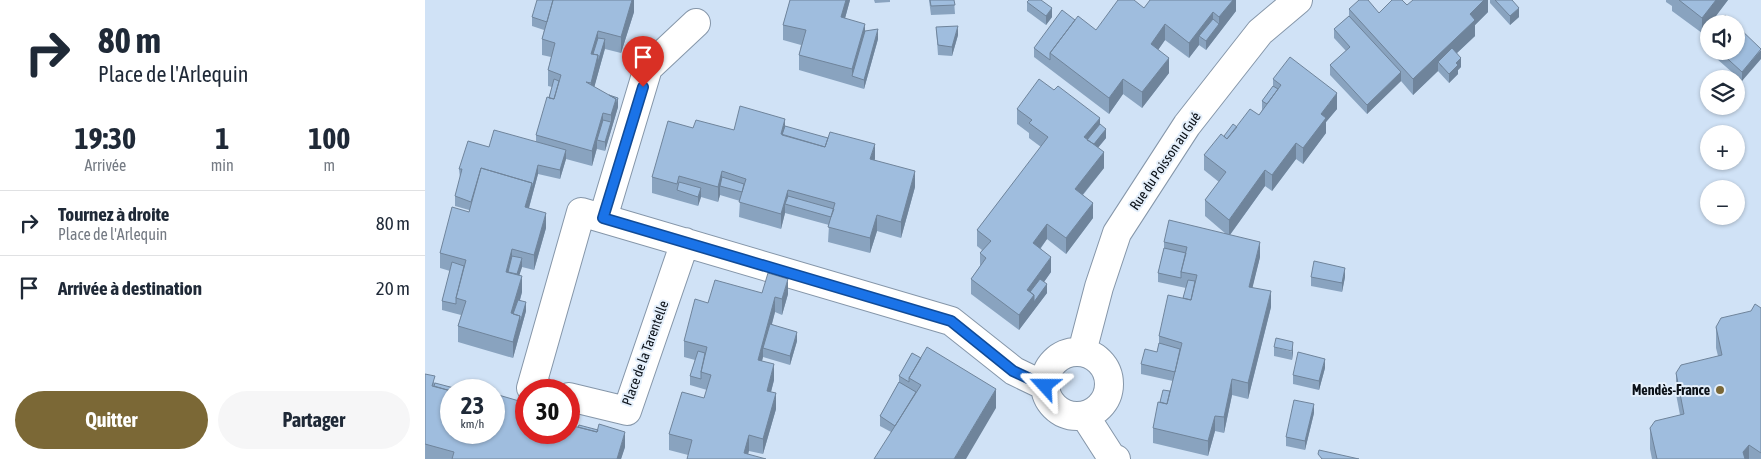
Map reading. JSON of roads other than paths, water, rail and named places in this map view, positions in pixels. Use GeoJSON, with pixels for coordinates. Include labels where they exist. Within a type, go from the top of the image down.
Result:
{"type":"FeatureCollection","features":[{"type":"Feature","properties":{"kind":"street","name":"Rue du Poisson au Gué"},"geometry":{"type":"LineString","coordinates":[[1082,352],[1099,288],[1117,233],[1187,125],[1281,5]]}},
{"type":"Feature","properties":{"kind":"street"},"geometry":{"type":"LineString","coordinates":[[603,218],[649,68],[696,23]]}},
{"type":"Feature","properties":{"kind":"street"},"geometry":{"type":"LineString","coordinates":[[534,379],[581,212],[951,321],[1013,371],[1045,386]]}},
{"type":"Feature","properties":{"kind":"street","name":"Place de la Tarentelle"},"geometry":{"type":"LineString","coordinates":[[580,400],[627,411],[685,242]]}},
{"type":"Feature","properties":{"kind":"street"},"geometry":{"type":"LineString","coordinates":[[1071,352],[1082,352],[1091,354],[1100,360],[1109,375],[1110,386],[1107,398],[1101,407],[1085,416],[1074,416],[1063,413],[1055,408],[1048,399],[1045,386],[1046,374],[1049,367],[1057,359],[1071,352]]}},
{"type":"Feature","properties":{"kind":"street"},"geometry":{"type":"LineString","coordinates":[[1085,416],[1112,458],[1116,459]]}},
{"type":"Feature","properties":{"kind":"place","name":"Mendès-France"},"geometry":{"type":"Point","coordinates":[1720,390]}}]}
